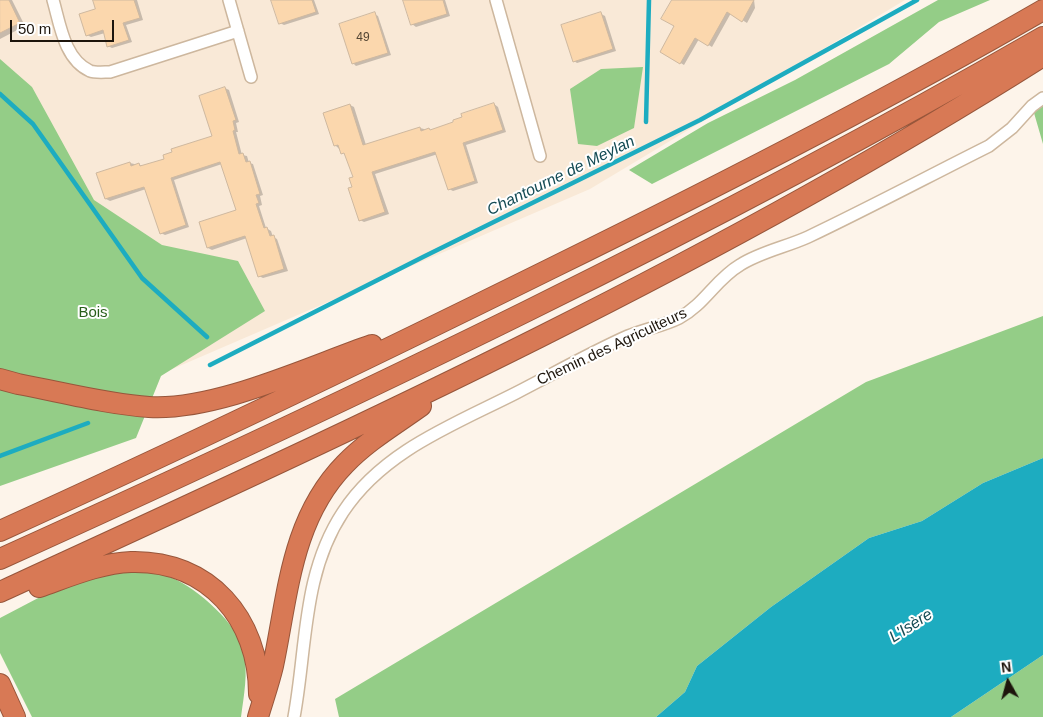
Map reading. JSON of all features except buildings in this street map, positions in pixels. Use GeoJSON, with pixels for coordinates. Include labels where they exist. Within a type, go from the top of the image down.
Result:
{"type":"FeatureCollection","features":[{"type":"Feature","properties":{"kind":"highway"},"geometry":{"type":"LineString","coordinates":[[0,531],[258,412],[464,312],[799,143],[898,91],[1043,10]]}},
{"type":"Feature","properties":{"kind":"highway"},"geometry":{"type":"LineString","coordinates":[[0,559],[276,432],[574,286],[793,174],[1043,37]]}},
{"type":"Feature","properties":{"kind":"highway"},"geometry":{"type":"LineString","coordinates":[[0,592],[335,438],[804,200],[915,135],[1043,56]]}},
{"type":"Feature","properties":{"kind":"highway"},"geometry":{"type":"LineString","coordinates":[[0,379],[18,384],[150,407],[194,404],[231,395],[464,312]]}},
{"type":"Feature","properties":{"kind":"highway"},"geometry":{"type":"LineString","coordinates":[[258,716],[273,668],[292,563],[306,524],[319,498],[345,464],[362,449],[476,368]]}},
{"type":"Feature","properties":{"kind":"highway"},"geometry":{"type":"LineString","coordinates":[[0,599],[113,564],[131,562],[161,564],[189,574],[208,585],[225,599],[236,612],[250,638],[258,663],[258,716]]}},
{"type":"Feature","properties":{"kind":"highway"},"geometry":{"type":"LineString","coordinates":[[0,684],[15,717]]}},
{"type":"Feature","properties":{"kind":"street"},"geometry":{"type":"LineString","coordinates":[[53,0],[65,43],[76,60],[91,72],[110,72],[238,31]]}},
{"type":"Feature","properties":{"kind":"street"},"geometry":{"type":"LineString","coordinates":[[229,0],[251,77]]}},
{"type":"Feature","properties":{"kind":"street"},"geometry":{"type":"LineString","coordinates":[[496,0],[540,156]]}},
{"type":"Feature","properties":{"kind":"street","name":"Chemin des Agriculteurs"},"geometry":{"type":"LineString","coordinates":[[294,717],[300,684],[306,616],[314,574],[331,531],[341,513],[352,497],[376,472],[417,443],[629,336],[678,318],[701,304],[720,280],[741,264],[805,238],[990,146],[1043,98]]}},
{"type":"Feature","properties":{"kind":"shaded area"},"geometry":{"type":"Polygon","coordinates":[[[0,0],[905,0],[590,189],[31,430],[0,441],[0,0]]]}},
{"type":"Feature","properties":{"kind":"green space"},"geometry":{"type":"Polygon","coordinates":[[[938,0],[990,0],[939,22],[889,64],[652,184],[629,170],[708,123],[795,80],[938,0]]]}},
{"type":"Feature","properties":{"kind":"green space","name":"Bois"},"geometry":{"type":"Polygon","coordinates":[[[0,59],[32,87],[94,200],[162,245],[238,261],[265,311],[161,376],[136,438],[0,486],[0,59]]]}},
{"type":"Feature","properties":{"kind":"green space"},"geometry":{"type":"Polygon","coordinates":[[[643,67],[634,128],[597,146],[578,144],[570,89],[601,69],[643,67]]]}},
{"type":"Feature","properties":{"kind":"green space"},"geometry":{"type":"Polygon","coordinates":[[[1043,98],[1043,144],[1032,106],[1043,98]]]}},
{"type":"Feature","properties":{"kind":"green space"},"geometry":{"type":"Polygon","coordinates":[[[1043,316],[1043,458],[983,483],[922,521],[869,538],[771,607],[697,666],[685,692],[656,717],[339,717],[335,699],[866,382],[1043,316]]]}},
{"type":"Feature","properties":{"kind":"green space"},"geometry":{"type":"Polygon","coordinates":[[[142,570],[172,578],[193,590],[216,609],[234,631],[241,642],[246,668],[241,717],[32,717],[0,653],[0,618],[63,585],[110,572],[142,570]]]}},
{"type":"Feature","properties":{"kind":"green space"},"geometry":{"type":"Polygon","coordinates":[[[1043,655],[1043,717],[951,717],[1043,655]]]}},
{"type":"Feature","properties":{"kind":"water","name":"L'Isère"},"geometry":{"type":"Polygon","coordinates":[[[1043,458],[1043,655],[951,717],[656,717],[685,692],[697,666],[771,607],[869,538],[922,521],[983,483],[1043,458]]]}},
{"type":"Feature","properties":{"kind":"waterway"},"geometry":{"type":"LineString","coordinates":[[646,122],[649,0]]}},
{"type":"Feature","properties":{"kind":"waterway","name":"Chantourne de Meylan"},"geometry":{"type":"LineString","coordinates":[[210,365],[700,120],[917,0]]}},
{"type":"Feature","properties":{"kind":"waterway"},"geometry":{"type":"LineString","coordinates":[[0,94],[33,124],[142,278],[207,337]]}},
{"type":"Feature","properties":{"kind":"waterway","name":"Chantourne de Meylan"},"geometry":{"type":"LineString","coordinates":[[0,456],[88,423]]}}]}
